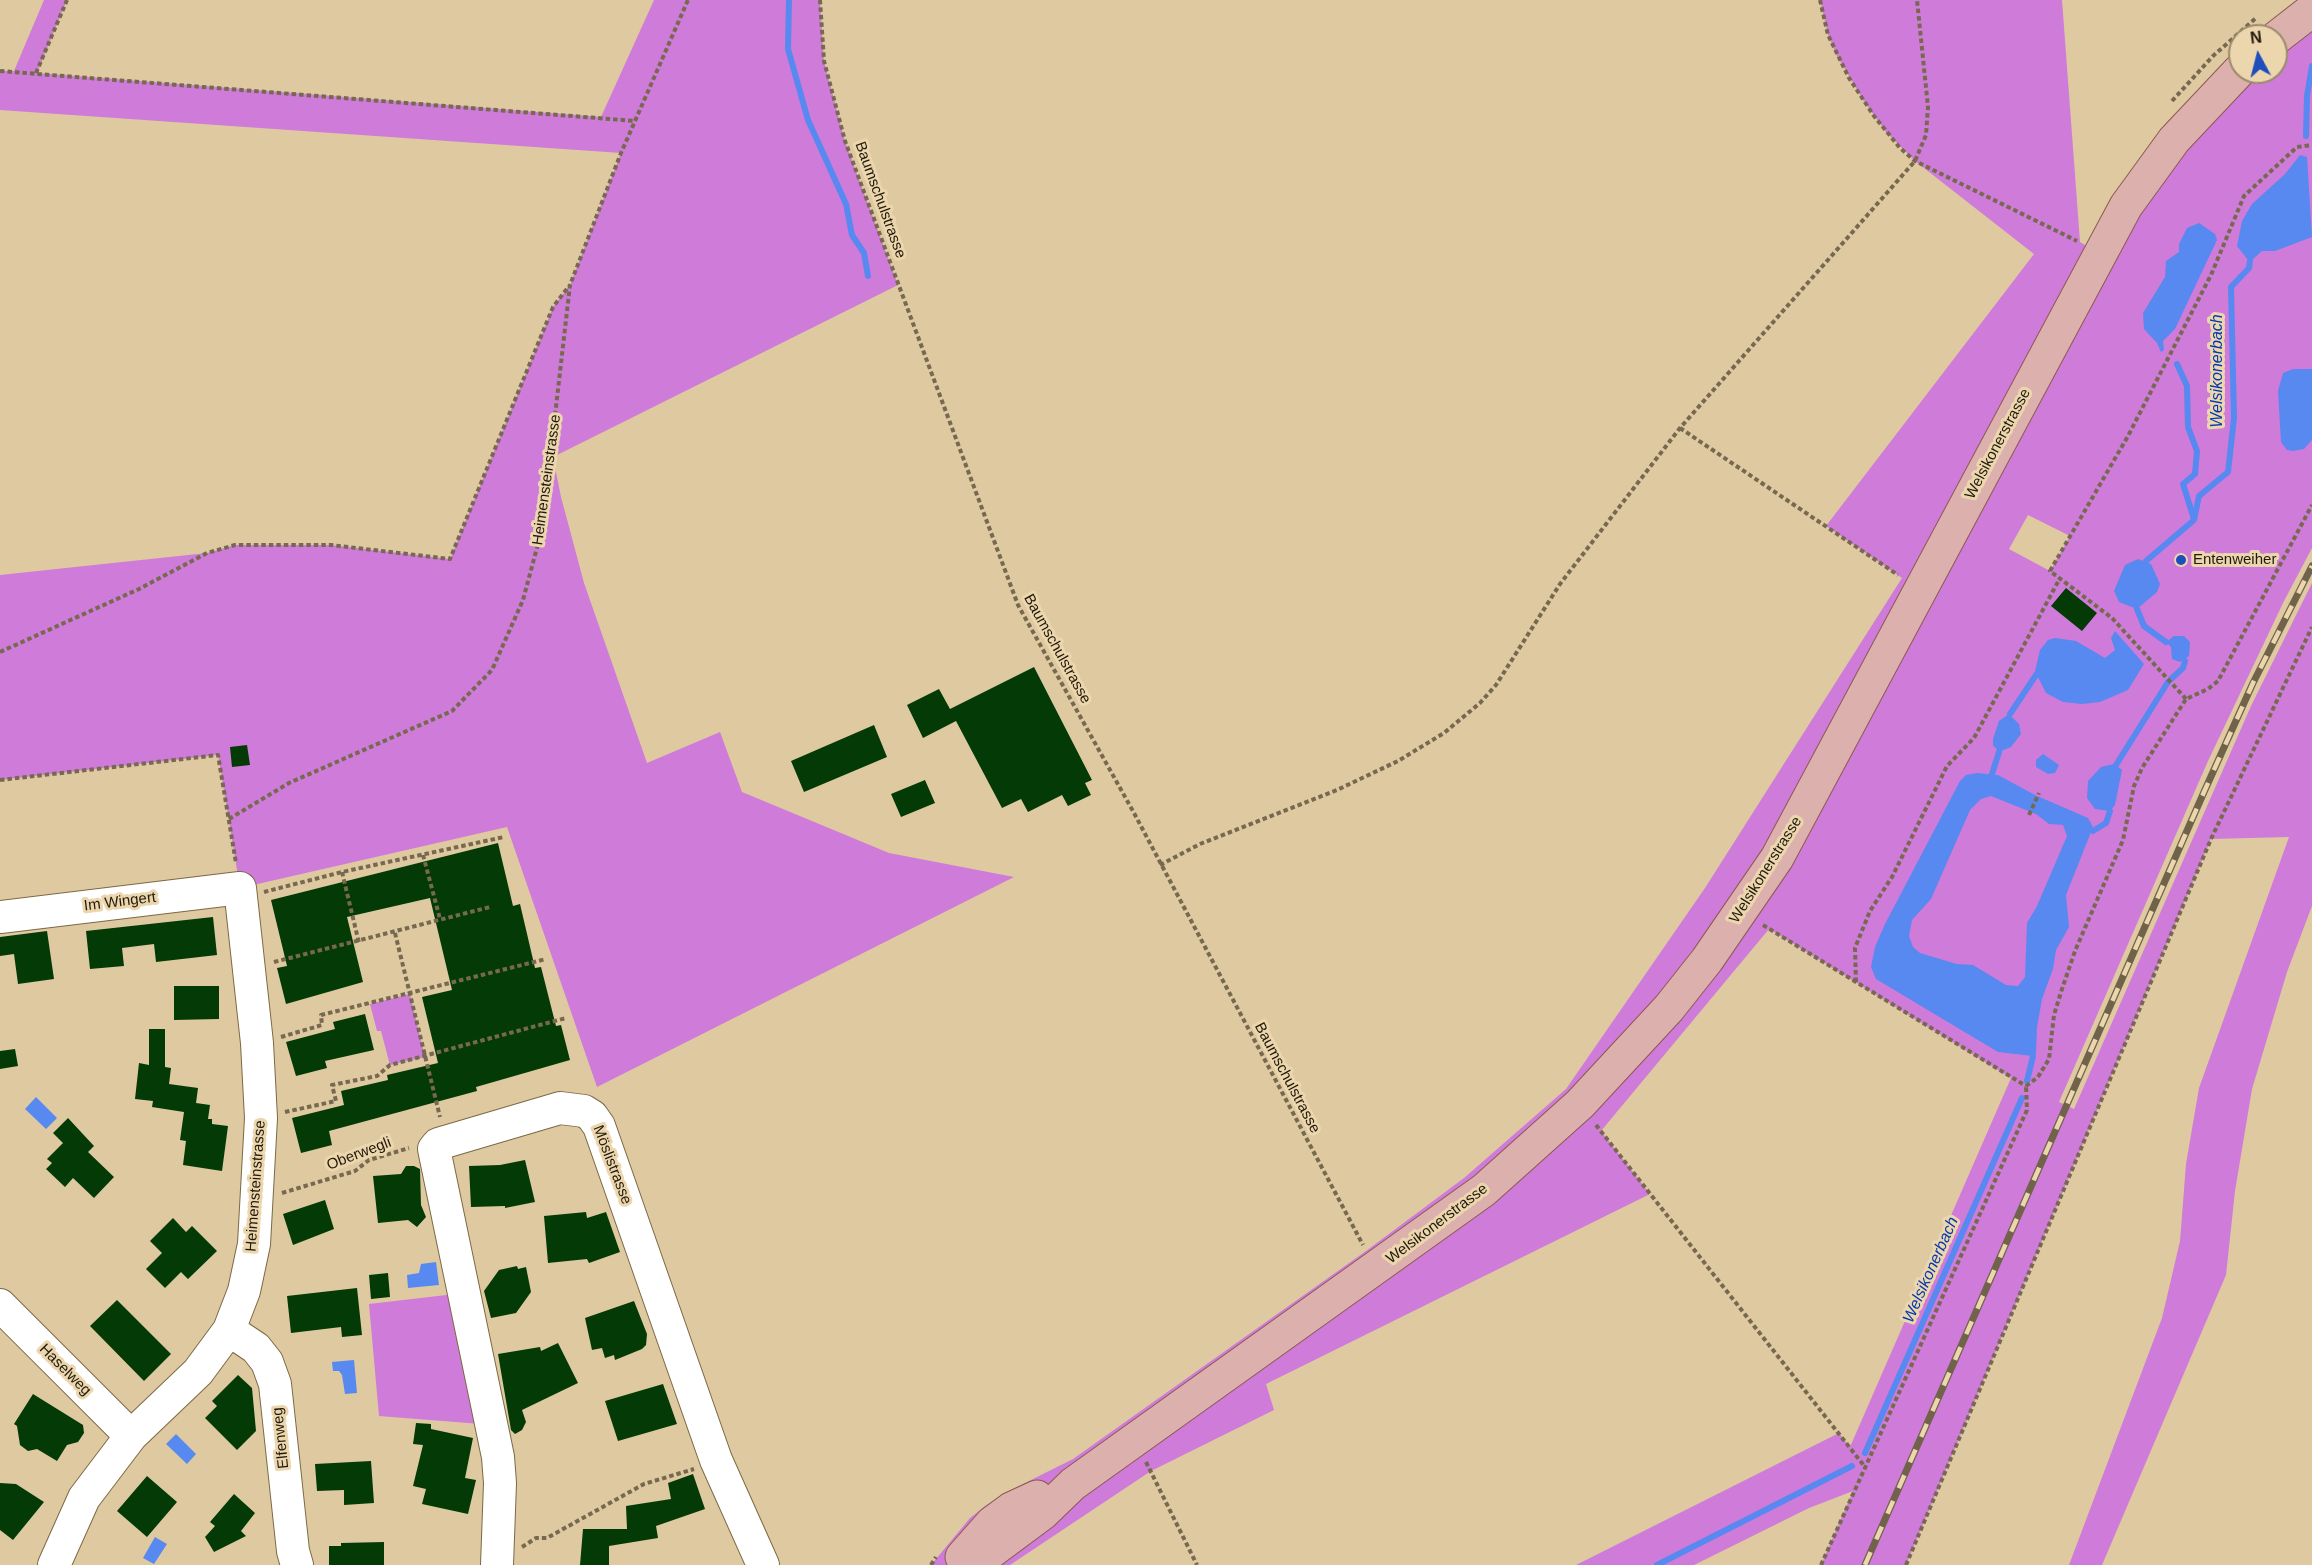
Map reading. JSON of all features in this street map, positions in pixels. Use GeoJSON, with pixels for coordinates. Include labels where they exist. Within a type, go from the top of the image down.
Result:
{"type":"FeatureCollection","features":[{"type":"Feature","properties":{"kind":"main road"},"geometry":{"type":"LineString","coordinates":[[2288,29],[2312,10]]}},
{"type":"Feature","properties":{"kind":"main road","name":"Welsikonerstrasse"},"geometry":{"type":"LineString","coordinates":[[974,1565],[1043,1513],[1073,1484],[1484,1190],[1580,1104],[1668,1008],[1741,913],[1777,858],[2100,253],[2152,167],[2228,82]]}},
{"type":"Feature","properties":{"kind":"main road","name":"Welsikonerstrasse"},"geometry":{"type":"LineString","coordinates":[[949,1558],[969,1546],[992,1523],[1011,1509],[1073,1484]]}},
{"type":"Feature","properties":{"kind":"street","name":"Im Wingert"},"geometry":{"type":"LineString","coordinates":[[0,917],[240,893]]}},
{"type":"Feature","properties":{"kind":"street","name":"Heimensteinstrasse"},"geometry":{"type":"LineString","coordinates":[[54,1565],[84,1498],[131,1436],[198,1372],[229,1330],[244,1291],[254,1245],[261,1118],[257,1043],[240,893]]}},
{"type":"Feature","properties":{"kind":"street","name":"Möslistrasse"},"geometry":{"type":"LineString","coordinates":[[441,1145],[560,1107],[573,1108],[592,1116],[599,1126],[716,1460],[763,1565]]}},
{"type":"Feature","properties":{"kind":"street"},"geometry":{"type":"LineString","coordinates":[[441,1145],[498,1457],[500,1483],[497,1565]]}},
{"type":"Feature","properties":{"kind":"street","name":"Haselweg"},"geometry":{"type":"LineString","coordinates":[[0,1305],[131,1436]]}},
{"type":"Feature","properties":{"kind":"street","name":"Elfenweg"},"geometry":{"type":"LineString","coordinates":[[229,1330],[256,1348],[267,1362],[275,1384],[293,1551],[297,1565]]}},
{"type":"Feature","properties":{"kind":"path"},"geometry":{"type":"LineString","coordinates":[[36,73],[68,0]]}},
{"type":"Feature","properties":{"kind":"path","name":"Heimensteinstrasse"},"geometry":{"type":"LineString","coordinates":[[229,819],[289,783],[452,711],[492,670],[523,600],[542,529],[553,457],[570,285],[635,121],[688,0]]}},
{"type":"Feature","properties":{"kind":"path","name":"Baumschulstrasse"},"geometry":{"type":"LineString","coordinates":[[820,0],[824,61],[845,141],[1018,605],[1134,813],[1351,1224],[1378,1268]]}},
{"type":"Feature","properties":{"kind":"path"},"geometry":{"type":"LineString","coordinates":[[1820,0],[1828,35],[1849,78],[1886,132],[1915,161],[2100,253]]}},
{"type":"Feature","properties":{"kind":"path"},"geometry":{"type":"LineString","coordinates":[[1160,865],[1200,844],[1374,774],[1444,733],[1468,713],[1502,677],[1560,584],[1680,428],[1915,161],[1926,135],[1928,107],[1917,0]]}},
{"type":"Feature","properties":{"kind":"path"},"geometry":{"type":"LineString","coordinates":[[0,71],[635,121]]}},
{"type":"Feature","properties":{"kind":"path"},"geometry":{"type":"LineString","coordinates":[[2186,699],[2112,618],[2050,571],[2128,436],[2192,314],[2222,252],[2244,196],[2297,147],[2312,145]]}},
{"type":"Feature","properties":{"kind":"path"},"geometry":{"type":"LineString","coordinates":[[0,652],[139,589],[207,553],[235,545],[331,545],[450,559],[553,307],[570,285]]}},
{"type":"Feature","properties":{"kind":"path"},"geometry":{"type":"LineString","coordinates":[[1680,428],[1903,578]]}},
{"type":"Feature","properties":{"kind":"path"},"geometry":{"type":"LineString","coordinates":[[2026,1086],[2038,1077],[2049,1059],[2059,999],[2077,945],[2123,840],[2138,775],[2186,699],[2208,689],[2217,681],[2312,505]]}},
{"type":"Feature","properties":{"kind":"path"},"geometry":{"type":"LineString","coordinates":[[1856,982],[1855,948],[1870,910],[1892,877],[1947,766],[1974,738],[2060,578]]}},
{"type":"Feature","properties":{"kind":"path"},"geometry":{"type":"LineString","coordinates":[[1906,1565],[2211,839],[2312,627]]}},
{"type":"Feature","properties":{"kind":"path"},"geometry":{"type":"LineString","coordinates":[[0,780],[218,755],[240,893],[504,837]]}},
{"type":"Feature","properties":{"kind":"path"},"geometry":{"type":"LineString","coordinates":[[2029,815],[2039,793]]}},
{"type":"Feature","properties":{"kind":"path"},"geometry":{"type":"LineString","coordinates":[[423,855],[440,919]]}},
{"type":"Feature","properties":{"kind":"path"},"geometry":{"type":"LineString","coordinates":[[342,872],[359,943]]}},
{"type":"Feature","properties":{"kind":"path"},"geometry":{"type":"LineString","coordinates":[[247,969],[359,943],[490,907]]}},
{"type":"Feature","properties":{"kind":"path"},"geometry":{"type":"LineString","coordinates":[[1741,913],[2026,1086]]}},
{"type":"Feature","properties":{"kind":"path"},"geometry":{"type":"LineString","coordinates":[[394,933],[425,1057],[441,1145]]}},
{"type":"Feature","properties":{"kind":"path"},"geometry":{"type":"LineString","coordinates":[[257,1043],[322,1025],[321,1015],[546,959]]}},
{"type":"Feature","properties":{"kind":"path"},"geometry":{"type":"LineString","coordinates":[[261,1118],[336,1101],[332,1085],[377,1076],[390,1065],[474,1044],[476,1040],[566,1018]]}},
{"type":"Feature","properties":{"kind":"path"},"geometry":{"type":"LineString","coordinates":[[1821,1565],[2027,1110],[2026,1086]]}},
{"type":"Feature","properties":{"kind":"path"},"geometry":{"type":"LineString","coordinates":[[1580,1104],[1865,1467]]}},
{"type":"Feature","properties":{"kind":"path","name":"Oberwegli"},"geometry":{"type":"LineString","coordinates":[[258,1200],[355,1171],[369,1160],[424,1144],[441,1145]]}},
{"type":"Feature","properties":{"kind":"path"},"geometry":{"type":"LineString","coordinates":[[1124,1449],[1197,1565]]}},
{"type":"Feature","properties":{"kind":"path"},"geometry":{"type":"LineString","coordinates":[[497,1565],[536,1538],[547,1538],[644,1484],[693,1469]]}},
{"type":"Feature","properties":{"kind":"path"},"geometry":{"type":"LineString","coordinates":[[931,1565],[949,1558]]}},
{"type":"Feature","properties":{"kind":"shaded area"},"geometry":{"type":"Polygon","coordinates":[[[44,0],[67,0],[37,73],[601,117],[654,0],[820,0],[824,61],[845,141],[898,285],[553,457],[561,497],[584,583],[647,763],[720,732],[742,792],[889,853],[1014,877],[597,1087],[507,827],[240,888],[218,755],[0,780],[0,575],[207,553],[235,545],[331,545],[450,559],[553,307],[570,285],[621,153],[0,110],[0,71],[14,71],[44,0]]]}},
{"type":"Feature","properties":{"kind":"shaded area"},"geometry":{"type":"Polygon","coordinates":[[[1820,0],[2062,0],[2080,242],[2099,253],[2181,151],[2242,84],[2288,84],[2288,46],[2312,28],[2312,548],[2284,601],[2208,761],[2059,1102],[2074,1109],[2251,706],[2312,583],[2312,906],[2287,972],[2252,1089],[2235,1191],[2226,1275],[2102,1565],[2069,1565],[2162,1318],[2180,1241],[2186,1164],[2199,1088],[2289,837],[2211,839],[1906,1565],[1821,1565],[1853,1491],[1809,1508],[1694,1565],[1576,1565],[1839,1433],[1850,1447],[2011,1078],[1769,929],[1601,1131],[1650,1194],[1266,1384],[1274,1410],[1151,1471],[1010,1565],[931,1565],[970,1518],[985,1506],[1003,1494],[1073,1459],[1366,1251],[1464,1178],[1566,1089],[1705,888],[1902,578],[1826,526],[2034,254],[1915,161],[1886,132],[1863,100],[1837,56],[1828,35],[1820,0]],[[2028,515],[2009,549],[2050,571],[2070,536],[2028,515]]]}},
{"type":"Feature","properties":{"kind":"shaded area"},"geometry":{"type":"Polygon","coordinates":[[[410,994],[425,1057],[390,1065],[381,1031],[377,1031],[370,1004],[410,994]]]}},
{"type":"Feature","properties":{"kind":"shaded area"},"geometry":{"type":"Polygon","coordinates":[[[455,1294],[481,1424],[379,1416],[369,1304],[455,1294]]]}},
{"type":"Feature","properties":{"kind":"water"},"geometry":{"type":"Polygon","coordinates":[[[2300,155],[2307,157],[2312,237],[2275,251],[2262,251],[2252,260],[2248,260],[2237,246],[2242,221],[2252,204],[2285,174],[2300,155]]]}},
{"type":"Feature","properties":{"kind":"water"},"geometry":{"type":"Polygon","coordinates":[[[2199,223],[2215,234],[2217,240],[2175,329],[2163,341],[2164,350],[2161,352],[2157,343],[2144,329],[2143,313],[2165,277],[2166,261],[2179,252],[2179,244],[2187,228],[2199,223]]]}},
{"type":"Feature","properties":{"kind":"water"},"geometry":{"type":"Polygon","coordinates":[[[2293,369],[2312,369],[2312,440],[2304,449],[2293,451],[2287,450],[2281,442],[2278,391],[2283,373],[2293,369]]]}},
{"type":"Feature","properties":{"kind":"water"},"geometry":{"type":"Polygon","coordinates":[[[2138,559],[2151,564],[2160,584],[2157,592],[2137,609],[2119,602],[2114,591],[2125,565],[2138,559]]]}},
{"type":"Feature","properties":{"kind":"water"},"geometry":{"type":"Polygon","coordinates":[[[2115,631],[2144,664],[2128,690],[2100,702],[2082,704],[2063,702],[2046,693],[2035,671],[2040,650],[2048,640],[2055,638],[2076,641],[2105,658],[2115,650],[2111,638],[2115,631]]]}},
{"type":"Feature","properties":{"kind":"water"},"geometry":{"type":"Polygon","coordinates":[[[2174,636],[2184,636],[2190,642],[2189,656],[2180,662],[2172,659],[2171,647],[2166,642],[2174,636]]]}},
{"type":"Feature","properties":{"kind":"water"},"geometry":{"type":"Polygon","coordinates":[[[2009,714],[2019,724],[2021,734],[2011,747],[1999,752],[1993,745],[1993,739],[1999,721],[2009,714]]]}},
{"type":"Feature","properties":{"kind":"water"},"geometry":{"type":"Polygon","coordinates":[[[2043,754],[2059,765],[2055,773],[2048,774],[2036,767],[2036,760],[2043,754]]]}},
{"type":"Feature","properties":{"kind":"water"},"geometry":{"type":"Polygon","coordinates":[[[2114,764],[2122,770],[2115,805],[2110,811],[2095,809],[2087,798],[2088,781],[2101,767],[2114,764]]]}},
{"type":"Feature","properties":{"kind":"water"},"geometry":{"type":"Polygon","coordinates":[[[1977,773],[1998,775],[2035,795],[2088,818],[2093,827],[2066,895],[2069,927],[2056,950],[2053,969],[2042,999],[2037,1027],[2036,1053],[2033,1056],[1998,1052],[1876,979],[1871,967],[1875,947],[1885,924],[1960,781],[1966,775],[1977,773]],[[1991,796],[1981,799],[1970,810],[1931,899],[1912,920],[1909,936],[1913,947],[1920,953],[1957,964],[1973,965],[2006,985],[2018,986],[2025,977],[2027,923],[2037,906],[2067,836],[2063,825],[2049,824],[2036,814],[1991,796]]]}},
{"type":"Feature","properties":{"kind":"water"},"geometry":{"type":"Polygon","coordinates":[[[36,1097],[57,1118],[46,1129],[25,1109],[36,1097]]]}},
{"type":"Feature","properties":{"kind":"water"},"geometry":{"type":"Polygon","coordinates":[[[436,1262],[439,1285],[408,1288],[407,1275],[419,1273],[421,1264],[436,1262]]]}},
{"type":"Feature","properties":{"kind":"water"},"geometry":{"type":"Polygon","coordinates":[[[354,1360],[357,1393],[345,1394],[342,1375],[339,1371],[333,1371],[332,1362],[354,1360]]]}},
{"type":"Feature","properties":{"kind":"water"},"geometry":{"type":"Polygon","coordinates":[[[176,1434],[196,1454],[187,1464],[166,1444],[176,1434]]]}},
{"type":"Feature","properties":{"kind":"water"},"geometry":{"type":"Polygon","coordinates":[[[155,1537],[167,1544],[154,1564],[143,1558],[155,1537]]]}},
{"type":"Feature","properties":{"kind":"building"},"geometry":{"type":"Polygon","coordinates":[[[2066,588],[2097,613],[2082,631],[2051,606],[2066,588]]]}},
{"type":"Feature","properties":{"kind":"building"},"geometry":{"type":"Polygon","coordinates":[[[1034,667],[1092,780],[1085,783],[1091,795],[1068,806],[1062,795],[1028,812],[1021,799],[1002,808],[956,721],[923,738],[907,705],[939,689],[950,709],[1034,667]]]}},
{"type":"Feature","properties":{"kind":"building"},"geometry":{"type":"Polygon","coordinates":[[[874,725],[887,757],[804,792],[791,761],[874,725]]]}},
{"type":"Feature","properties":{"kind":"building"},"geometry":{"type":"Polygon","coordinates":[[[247,745],[250,765],[232,767],[230,747],[247,745]]]}},
{"type":"Feature","properties":{"kind":"building"},"geometry":{"type":"Polygon","coordinates":[[[925,780],[935,803],[901,817],[891,794],[925,780]]]}},
{"type":"Feature","properties":{"kind":"building"},"geometry":{"type":"Polygon","coordinates":[[[498,843],[513,906],[520,904],[535,968],[541,967],[556,1026],[561,1025],[570,1060],[476,1087],[477,1091],[329,1131],[332,1145],[301,1153],[292,1118],[344,1105],[341,1091],[388,1080],[387,1075],[438,1063],[422,997],[452,990],[430,898],[347,917],[363,982],[286,1004],[277,968],[287,966],[271,900],[498,843]]]}},
{"type":"Feature","properties":{"kind":"building"},"geometry":{"type":"Polygon","coordinates":[[[213,917],[217,955],[156,962],[154,944],[122,948],[124,966],[90,969],[86,931],[213,917]]]}},
{"type":"Feature","properties":{"kind":"building"},"geometry":{"type":"Polygon","coordinates":[[[47,931],[54,979],[18,984],[14,954],[0,956],[0,937],[47,931]]]}},
{"type":"Feature","properties":{"kind":"building"},"geometry":{"type":"Polygon","coordinates":[[[174,986],[219,986],[219,1019],[174,1020],[174,986]]]}},
{"type":"Feature","properties":{"kind":"building"},"geometry":{"type":"Polygon","coordinates":[[[365,1014],[374,1050],[325,1061],[327,1068],[296,1076],[286,1042],[335,1029],[333,1022],[365,1014]]]}},
{"type":"Feature","properties":{"kind":"building"},"geometry":{"type":"Polygon","coordinates":[[[149,1029],[165,1029],[165,1067],[171,1068],[169,1084],[198,1088],[196,1103],[210,1105],[208,1119],[212,1119],[212,1124],[228,1126],[222,1171],[183,1165],[186,1141],[180,1140],[184,1112],[152,1107],[153,1101],[135,1099],[139,1063],[149,1065],[149,1029]]]}},
{"type":"Feature","properties":{"kind":"building"},"geometry":{"type":"Polygon","coordinates":[[[15,1049],[18,1066],[0,1069],[0,1051],[15,1049]]]}},
{"type":"Feature","properties":{"kind":"building"},"geometry":{"type":"Polygon","coordinates":[[[68,1118],[94,1146],[88,1152],[114,1177],[94,1198],[73,1178],[65,1187],[46,1169],[52,1163],[47,1159],[63,1143],[53,1133],[68,1118]]]}},
{"type":"Feature","properties":{"kind":"building"},"geometry":{"type":"Polygon","coordinates":[[[525,1160],[535,1202],[505,1208],[505,1206],[471,1207],[469,1166],[500,1165],[525,1160]]]}},
{"type":"Feature","properties":{"kind":"building"},"geometry":{"type":"Polygon","coordinates":[[[406,1166],[420,1169],[421,1205],[426,1217],[417,1227],[408,1220],[378,1223],[373,1176],[401,1174],[406,1166]]]}},
{"type":"Feature","properties":{"kind":"building"},"geometry":{"type":"Polygon","coordinates":[[[325,1200],[334,1229],[293,1245],[283,1214],[325,1200]]]}},
{"type":"Feature","properties":{"kind":"building"},"geometry":{"type":"Polygon","coordinates":[[[586,1212],[587,1218],[606,1212],[620,1252],[589,1263],[587,1259],[548,1263],[544,1216],[586,1212]]]}},
{"type":"Feature","properties":{"kind":"building"},"geometry":{"type":"Polygon","coordinates":[[[173,1218],[186,1232],[192,1226],[217,1251],[188,1279],[181,1272],[165,1288],[146,1269],[162,1253],[150,1241],[173,1218]]]}},
{"type":"Feature","properties":{"kind":"building"},"geometry":{"type":"Polygon","coordinates":[[[517,1266],[518,1269],[526,1267],[531,1292],[516,1313],[491,1318],[484,1291],[499,1270],[517,1266]]]}},
{"type":"Feature","properties":{"kind":"building"},"geometry":{"type":"Polygon","coordinates":[[[388,1273],[390,1297],[371,1299],[369,1275],[388,1273]]]}},
{"type":"Feature","properties":{"kind":"building"},"geometry":{"type":"Polygon","coordinates":[[[357,1288],[362,1335],[342,1337],[341,1327],[291,1333],[287,1296],[357,1288]]]}},
{"type":"Feature","properties":{"kind":"building"},"geometry":{"type":"Polygon","coordinates":[[[117,1300],[171,1354],[144,1381],[90,1326],[117,1300]]]}},
{"type":"Feature","properties":{"kind":"building"},"geometry":{"type":"Polygon","coordinates":[[[634,1301],[647,1334],[646,1345],[642,1349],[615,1360],[614,1355],[605,1358],[602,1348],[592,1350],[585,1318],[634,1301]]]}},
{"type":"Feature","properties":{"kind":"building"},"geometry":{"type":"Polygon","coordinates":[[[558,1343],[578,1383],[522,1410],[526,1422],[522,1430],[515,1434],[511,1430],[498,1354],[540,1347],[541,1351],[558,1343]]]}},
{"type":"Feature","properties":{"kind":"building"},"geometry":{"type":"Polygon","coordinates":[[[238,1375],[252,1388],[256,1431],[237,1450],[205,1418],[217,1406],[212,1401],[238,1375]]]}},
{"type":"Feature","properties":{"kind":"building"},"geometry":{"type":"Polygon","coordinates":[[[663,1384],[677,1424],[618,1441],[605,1401],[663,1384]]]}},
{"type":"Feature","properties":{"kind":"building"},"geometry":{"type":"Polygon","coordinates":[[[33,1394],[83,1425],[84,1433],[78,1442],[67,1445],[57,1461],[37,1449],[28,1451],[20,1445],[17,1426],[14,1424],[33,1394]]]}},
{"type":"Feature","properties":{"kind":"building"},"geometry":{"type":"Polygon","coordinates":[[[416,1423],[431,1424],[431,1429],[473,1438],[465,1478],[476,1480],[468,1514],[422,1504],[426,1489],[413,1486],[423,1445],[413,1444],[416,1423]]]}},
{"type":"Feature","properties":{"kind":"building"},"geometry":{"type":"Polygon","coordinates":[[[371,1461],[374,1503],[344,1505],[344,1490],[317,1491],[315,1464],[371,1461]]]}},
{"type":"Feature","properties":{"kind":"building"},"geometry":{"type":"Polygon","coordinates":[[[693,1474],[705,1509],[656,1526],[658,1538],[609,1546],[609,1565],[580,1565],[583,1529],[627,1529],[626,1506],[671,1499],[668,1483],[693,1474]]]}},
{"type":"Feature","properties":{"kind":"building"},"geometry":{"type":"Polygon","coordinates":[[[147,1476],[177,1502],[147,1537],[117,1511],[147,1476]]]}},
{"type":"Feature","properties":{"kind":"building"},"geometry":{"type":"Polygon","coordinates":[[[0,1483],[16,1484],[44,1502],[13,1540],[0,1530],[0,1483]]]}},
{"type":"Feature","properties":{"kind":"building"},"geometry":{"type":"Polygon","coordinates":[[[234,1494],[255,1513],[241,1531],[246,1536],[214,1552],[205,1537],[215,1526],[210,1522],[234,1494]]]}},
{"type":"Feature","properties":{"kind":"building"},"geometry":{"type":"Polygon","coordinates":[[[384,1542],[384,1565],[329,1565],[329,1546],[341,1546],[341,1543],[384,1542]]]}},
{"type":"Feature","properties":{"kind":"waterway"},"geometry":{"type":"LineString","coordinates":[[789,0],[788,49],[808,120],[846,204],[852,235],[864,253],[868,276]]}},
{"type":"Feature","properties":{"kind":"waterway","name":"Welsikonerbach"},"geometry":{"type":"LineString","coordinates":[[2306,136],[2307,96],[2312,66]]}},
{"type":"Feature","properties":{"kind":"waterway","name":"Welsikonerbach"},"geometry":{"type":"LineString","coordinates":[[2146,561],[2194,520],[2199,496],[2228,472],[2234,418],[2231,287],[2249,268],[2250,261]]}},
{"type":"Feature","properties":{"kind":"waterway"},"geometry":{"type":"LineString","coordinates":[[2177,364],[2187,386],[2188,427],[2197,451],[2195,474],[2183,484],[2194,519]]}},
{"type":"Feature","properties":{"kind":"waterway","name":"Welsikonerbach"},"geometry":{"type":"LineString","coordinates":[[2137,609],[2144,626],[2166,642]]}},
{"type":"Feature","properties":{"kind":"waterway","name":"Welsikonerbach"},"geometry":{"type":"LineString","coordinates":[[2171,679],[2183,668],[2185,661]]}},
{"type":"Feature","properties":{"kind":"waterway"},"geometry":{"type":"LineString","coordinates":[[2010,714],[2036,675]]}},
{"type":"Feature","properties":{"kind":"waterway","name":"Welsikonerbach"},"geometry":{"type":"LineString","coordinates":[[2116,765],[2168,682]]}},
{"type":"Feature","properties":{"kind":"waterway"},"geometry":{"type":"LineString","coordinates":[[1992,774],[1999,752]]}},
{"type":"Feature","properties":{"kind":"waterway","name":"Welsikonerbach"},"geometry":{"type":"LineString","coordinates":[[2093,831],[2106,823],[2110,811]]}},
{"type":"Feature","properties":{"kind":"waterway","name":"Welsikonerbach"},"geometry":{"type":"LineString","coordinates":[[2027,1081],[2033,1056]]}},
{"type":"Feature","properties":{"kind":"waterway","name":"Welsikonerbach"},"geometry":{"type":"LineString","coordinates":[[1865,1453],[2022,1098]]}},
{"type":"Feature","properties":{"kind":"waterway","name":"Welsikonerbach"},"geometry":{"type":"LineString","coordinates":[[1657,1565],[1852,1466]]}},
{"type":"Feature","properties":{"kind":"railway"},"geometry":{"type":"LineString","coordinates":[[1865,1565],[2204,792],[2253,683],[2312,566]]}},
{"type":"Feature","properties":{"kind":"place","name":"Entenweiher"},"geometry":{"type":"Point","coordinates":[2181,560]}}]}
